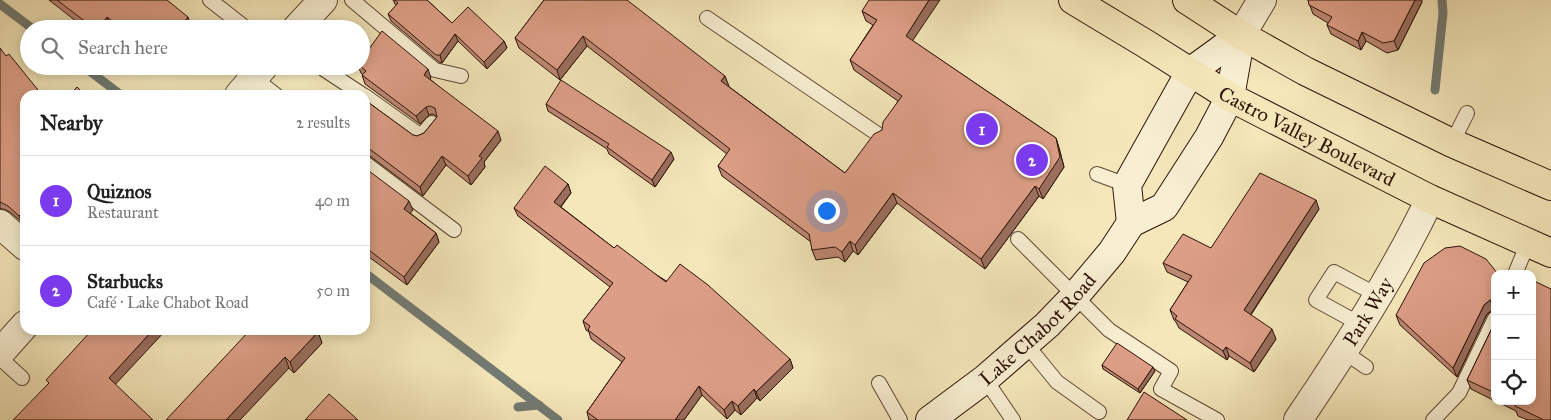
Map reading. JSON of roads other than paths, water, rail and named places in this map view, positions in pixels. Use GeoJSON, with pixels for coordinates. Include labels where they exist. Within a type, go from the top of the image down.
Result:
{"type":"FeatureCollection","features":[{"type":"Feature","properties":{"kind":"main road"},"geometry":{"type":"LineString","coordinates":[[304,20],[323,0]]}},
{"type":"Feature","properties":{"kind":"main road","name":"Castro Valley Boulevard"},"geometry":{"type":"LineString","coordinates":[[1073,0],[1230,97],[1430,199],[1540,248]]}},
{"type":"Feature","properties":{"kind":"main road"},"geometry":{"type":"LineString","coordinates":[[1186,0],[1241,36],[1305,71],[1452,143],[1551,186]]}},
{"type":"Feature","properties":{"kind":"main road"},"geometry":{"type":"LineString","coordinates":[[1241,36],[1190,72],[1127,185],[1131,223],[1164,207],[1205,143],[1230,97],[1241,36],[1262,0]]}},
{"type":"Feature","properties":{"kind":"main road","name":"Park Way"},"geometry":{"type":"LineString","coordinates":[[1308,416],[1343,351],[1413,234],[1430,199]]}},
{"type":"Feature","properties":{"kind":"main road","name":"Lake Chabot Road"},"geometry":{"type":"LineString","coordinates":[[935,419],[1026,344],[1075,296],[1112,252],[1131,223]]}},
{"type":"Feature","properties":{"kind":"main road"},"geometry":{"type":"LineString","coordinates":[[0,224],[20,242]]}},
{"type":"Feature","properties":{"kind":"lane"},"geometry":{"type":"LineString","coordinates":[[210,0],[236,20]]}},
{"type":"Feature","properties":{"kind":"lane"},"geometry":{"type":"LineString","coordinates":[[352,0],[435,70],[461,76]]}},
{"type":"Feature","properties":{"kind":"lane"},"geometry":{"type":"LineString","coordinates":[[707,18],[878,135]]}},
{"type":"Feature","properties":{"kind":"lane"},"geometry":{"type":"LineString","coordinates":[[332,75],[355,90]]}},
{"type":"Feature","properties":{"kind":"lane"},"geometry":{"type":"LineString","coordinates":[[252,80],[268,90]]}},
{"type":"Feature","properties":{"kind":"lane"},"geometry":{"type":"LineString","coordinates":[[370,100],[421,136],[432,123]]}},
{"type":"Feature","properties":{"kind":"lane"},"geometry":{"type":"LineString","coordinates":[[1452,143],[1468,113]]}},
{"type":"Feature","properties":{"kind":"lane"},"geometry":{"type":"LineString","coordinates":[[370,167],[454,230]]}},
{"type":"Feature","properties":{"kind":"lane"},"geometry":{"type":"LineString","coordinates":[[1097,174],[1127,185]]}},
{"type":"Feature","properties":{"kind":"lane"},"geometry":{"type":"LineString","coordinates":[[1018,239],[1109,330],[1171,371],[1161,389],[1217,420]]}},
{"type":"Feature","properties":{"kind":"lane"},"geometry":{"type":"LineString","coordinates":[[1519,270],[1540,248]]}},
{"type":"Feature","properties":{"kind":"lane"},"geometry":{"type":"LineString","coordinates":[[1360,324],[1316,300],[1334,272],[1377,295]]}},
{"type":"Feature","properties":{"kind":"lane"},"geometry":{"type":"LineString","coordinates":[[1433,420],[1459,393],[1491,326]]}},
{"type":"Feature","properties":{"kind":"lane"},"geometry":{"type":"LineString","coordinates":[[7,342],[22,378]]}},
{"type":"Feature","properties":{"kind":"lane"},"geometry":{"type":"LineString","coordinates":[[1026,344],[1057,382],[1099,412]]}},
{"type":"Feature","properties":{"kind":"lane"},"geometry":{"type":"LineString","coordinates":[[1343,351],[1366,367]]}},
{"type":"Feature","properties":{"kind":"lane"},"geometry":{"type":"LineString","coordinates":[[985,379],[1013,420]]}},
{"type":"Feature","properties":{"kind":"lane"},"geometry":{"type":"LineString","coordinates":[[879,383],[900,420]]}},
{"type":"Feature","properties":{"kind":"waterway"},"geometry":{"type":"LineString","coordinates":[[1435,90],[1443,13],[1442,0]]}},
{"type":"Feature","properties":{"kind":"waterway"},"geometry":{"type":"LineString","coordinates":[[0,4],[21,20]]}},
{"type":"Feature","properties":{"kind":"waterway"},"geometry":{"type":"LineString","coordinates":[[95,75],[114,90]]}},
{"type":"Feature","properties":{"kind":"waterway"},"geometry":{"type":"LineString","coordinates":[[370,277],[558,420]]}},
{"type":"Feature","properties":{"kind":"waterway"},"geometry":{"type":"LineString","coordinates":[[518,407],[539,405]]}},
{"type":"Feature","properties":{"kind":"place","name":"Quiznos"},"geometry":{"type":"Point","coordinates":[982,129]}},
{"type":"Feature","properties":{"kind":"place","name":"Starbucks"},"geometry":{"type":"Point","coordinates":[1032,160]}}]}
